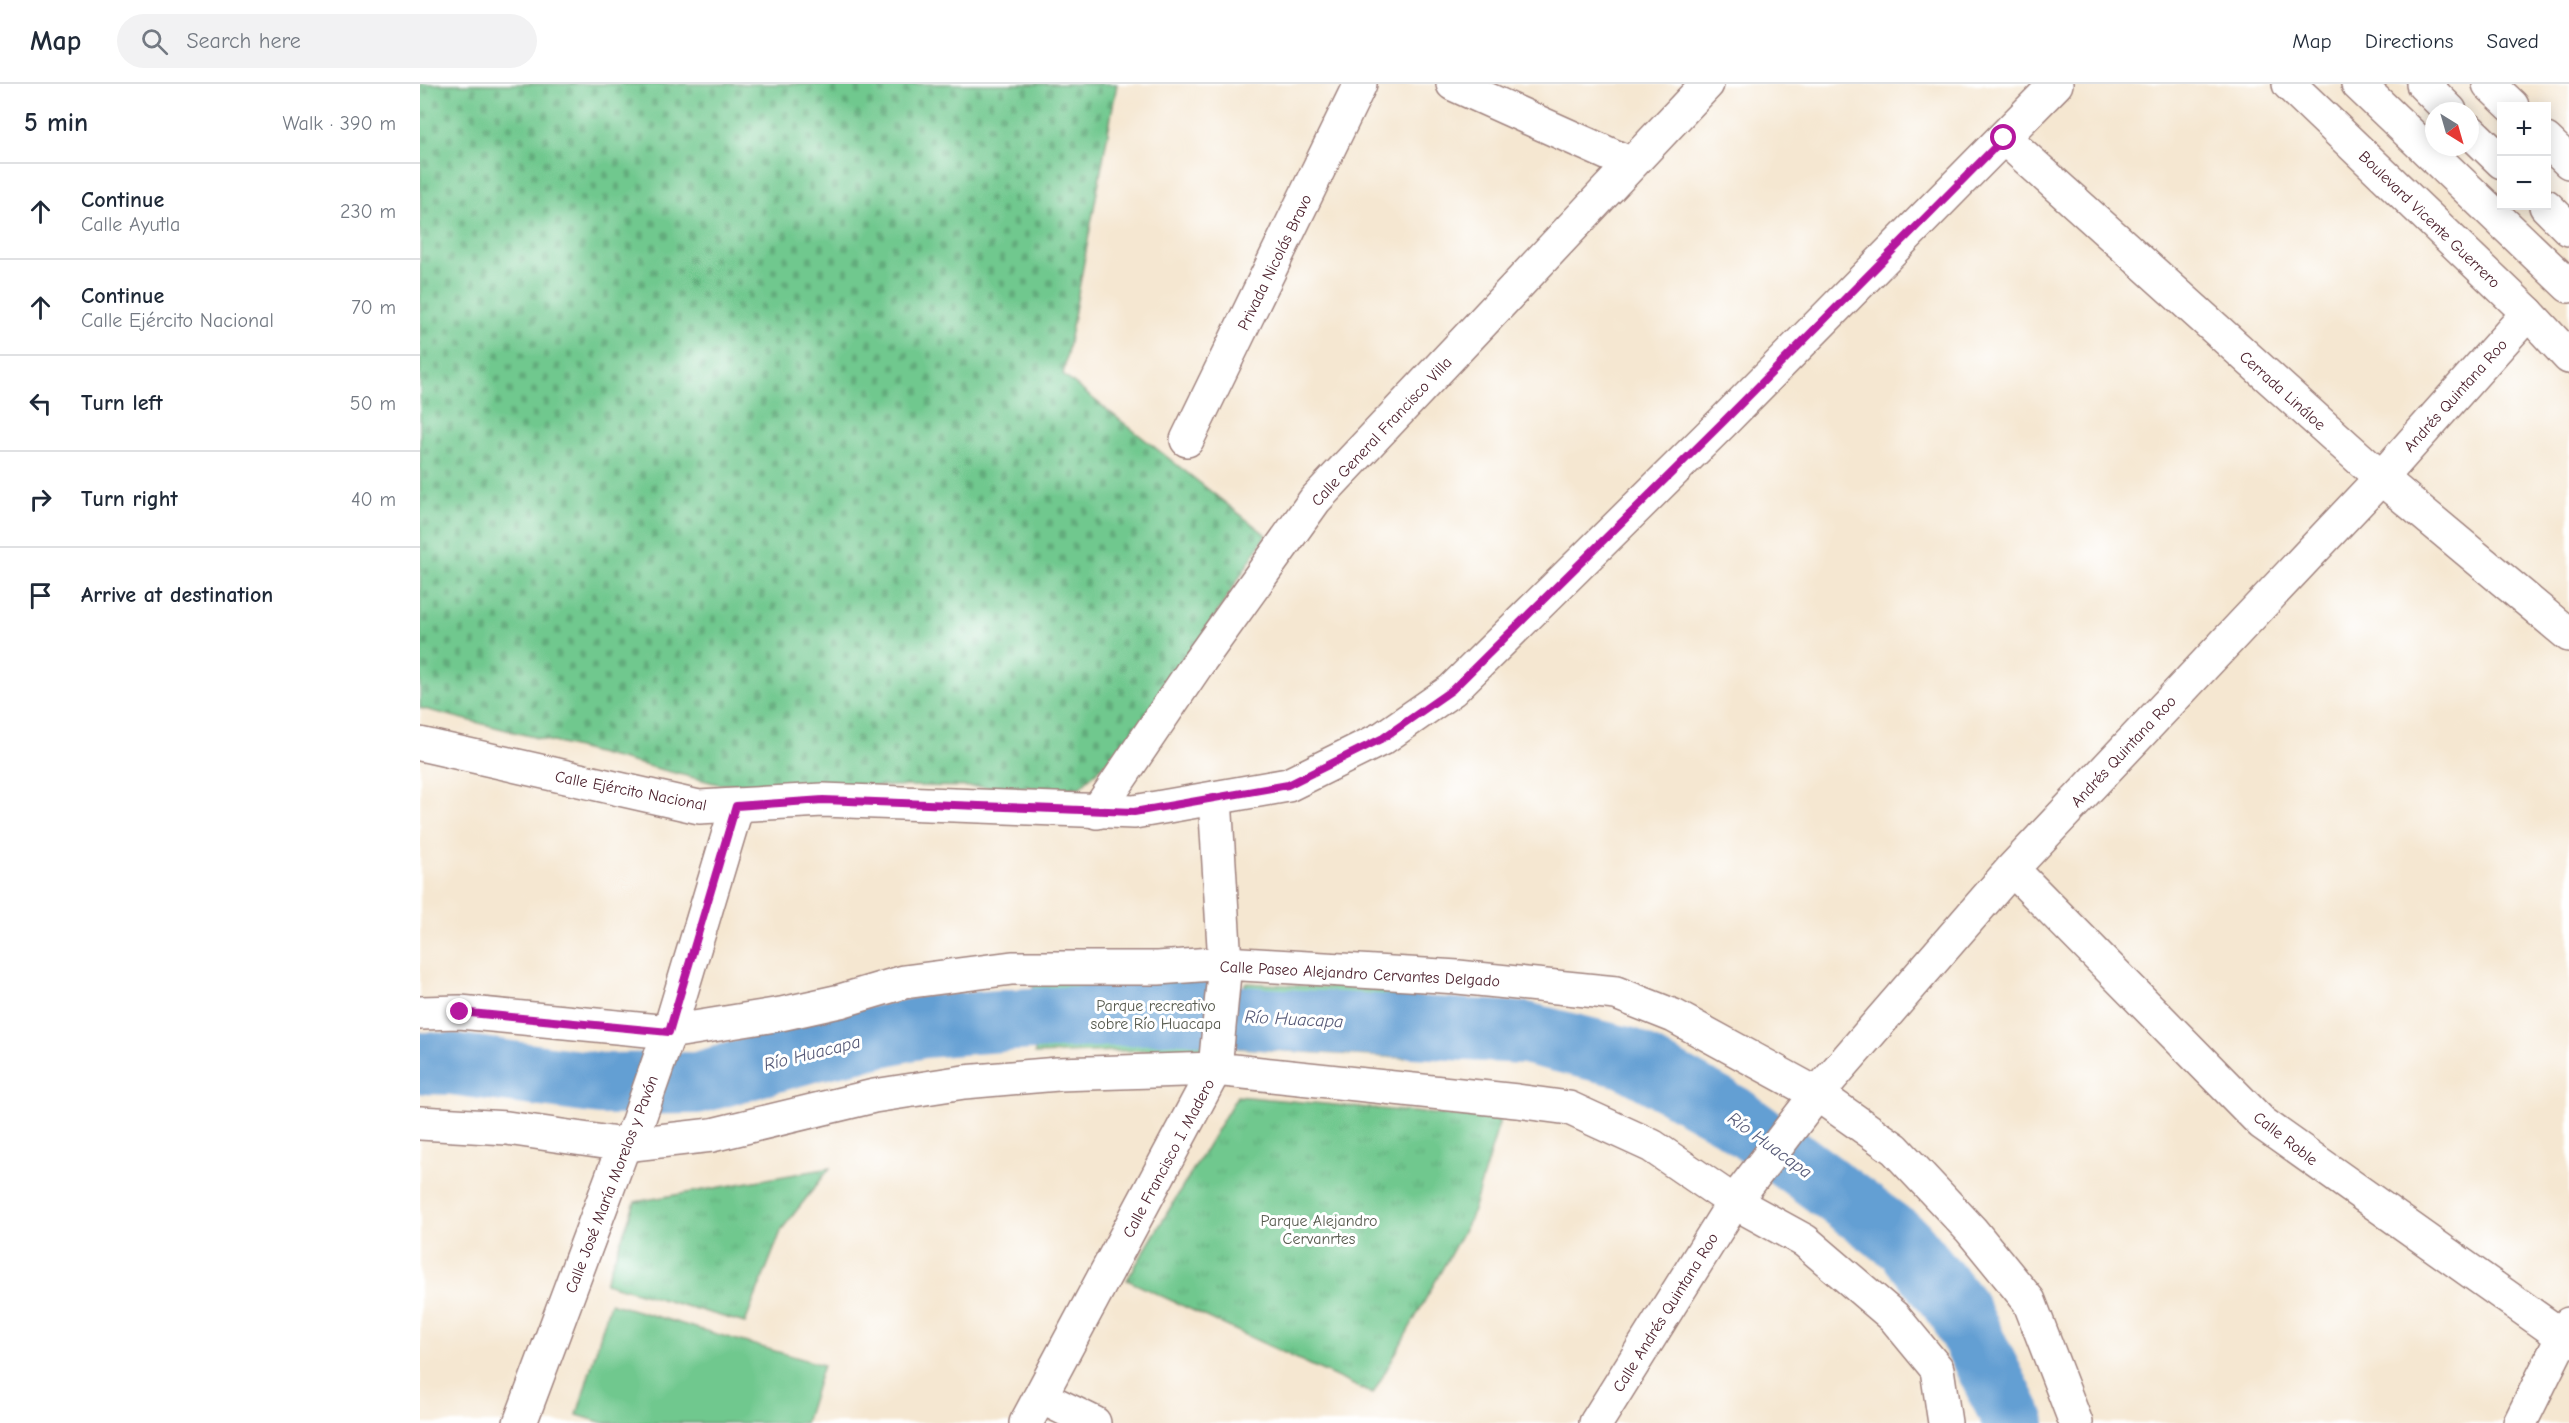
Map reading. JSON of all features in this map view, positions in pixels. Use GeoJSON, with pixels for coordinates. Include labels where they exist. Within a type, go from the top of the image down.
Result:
{"type":"FeatureCollection","features":[{"type":"Feature","properties":{"kind":"main road","name":"Privada Nicolás Bravo"},"geometry":{"type":"LineString","coordinates":[[1187,440],[1360,84]]}},
{"type":"Feature","properties":{"kind":"main road"},"geometry":{"type":"LineString","coordinates":[[1453,84],[1630,164]]}},
{"type":"Feature","properties":{"kind":"main road","name":"Calle General Francisco Villa"},"geometry":{"type":"LineString","coordinates":[[1097,812],[1196,666],[1315,500],[1707,84]]}},
{"type":"Feature","properties":{"kind":"main road","name":"Calle Ejército Nacional"},"geometry":{"type":"LineString","coordinates":[[420,744],[699,807],[823,800],[1134,812],[1288,785],[1383,738],[1452,690],[1715,430],[2056,84]]}},
{"type":"Feature","properties":{"kind":"main road","name":"Boulevard Vicente Guerrero"},"geometry":{"type":"LineString","coordinates":[[2289,84],[2528,313],[2569,357]]}},
{"type":"Feature","properties":{"kind":"main road"},"geometry":{"type":"LineString","coordinates":[[2358,84],[2569,286]]}},
{"type":"Feature","properties":{"kind":"main road"},"geometry":{"type":"LineString","coordinates":[[2423,84],[2441,102]]}},
{"type":"Feature","properties":{"kind":"main road"},"geometry":{"type":"LineString","coordinates":[[2489,84],[2508,102]]}},
{"type":"Feature","properties":{"kind":"main road","name":"Cerrada Lináloe"},"geometry":{"type":"LineString","coordinates":[[2004,138],[2380,478],[2569,634]]}},
{"type":"Feature","properties":{"kind":"main road"},"geometry":{"type":"LineString","coordinates":[[2479,139],[2497,157]]}},
{"type":"Feature","properties":{"kind":"main road"},"geometry":{"type":"LineString","coordinates":[[2551,144],[2569,162]]}},
{"type":"Feature","properties":{"kind":"main road"},"geometry":{"type":"LineString","coordinates":[[2550,210],[2569,229]]}},
{"type":"Feature","properties":{"kind":"main road","name":"Andrés Quintana Roo"},"geometry":{"type":"LineString","coordinates":[[1740,1194],[1811,1101],[2012,869],[2380,478],[2528,313]]}},
{"type":"Feature","properties":{"kind":"main road","name":"Calle Francisco I. Madero"},"geometry":{"type":"LineString","coordinates":[[1033,1410],[1217,1066],[1224,974],[1215,798]]}},
{"type":"Feature","properties":{"kind":"main road","name":"Calle José María Morelos y Pavón"},"geometry":{"type":"LineString","coordinates":[[520,1423],[666,1039],[736,806]]}},
{"type":"Feature","properties":{"kind":"main road","name":"Calle Roble"},"geometry":{"type":"LineString","coordinates":[[2012,869],[2262,1123],[2567,1334]]}},
{"type":"Feature","properties":{"kind":"main road","name":"Calle Paseo Alejandro Cervantes Delgado"},"geometry":{"type":"LineString","coordinates":[[420,1013],[460,1012],[666,1039],[840,1001],[904,982],[1012,968],[1158,968],[1224,974],[1458,977],[1616,993],[1674,1016],[1811,1101],[1895,1149],[1971,1230],[2030,1301],[2076,1423]]}},
{"type":"Feature","properties":{"kind":"main road"},"geometry":{"type":"LineString","coordinates":[[420,1123],[630,1137],[712,1135],[874,1096],[964,1082],[1058,1074],[1217,1066],[1569,1108],[1652,1146],[1740,1194],[1805,1241],[1894,1317],[1937,1369],[1945,1423]]}},
{"type":"Feature","properties":{"kind":"main road","name":"Calle Andrés Quintana Roo"},"geometry":{"type":"LineString","coordinates":[[1596,1423],[1740,1194]]}},
{"type":"Feature","properties":{"kind":"main road"},"geometry":{"type":"LineString","coordinates":[[2520,1423],[2567,1334]]}},
{"type":"Feature","properties":{"kind":"main road"},"geometry":{"type":"LineString","coordinates":[[1033,1410],[1094,1423]]}},
{"type":"Feature","properties":{"kind":"green space"},"geometry":{"type":"Polygon","coordinates":[[[420,84],[1117,84],[1063,375],[1266,535],[1149,722],[1079,788],[718,784],[420,708],[420,84]]]}},
{"type":"Feature","properties":{"kind":"green space","name":"Parque recreativo sobre Río Huacapa"},"geometry":{"type":"Polygon","coordinates":[[[1203,976],[1202,1048],[1035,1054],[1033,983],[1203,976]]]}},
{"type":"Feature","properties":{"kind":"green space","name":"Parque recreativo sobre Río Huacapa"},"geometry":{"type":"Polygon","coordinates":[[[1245,983],[1410,991],[1405,1058],[1238,1048],[1245,983]]]}},
{"type":"Feature","properties":{"kind":"green space","name":"Parque Alejandro Cervanrtes"},"geometry":{"type":"Polygon","coordinates":[[[1237,1096],[1500,1120],[1471,1217],[1373,1394],[1127,1280],[1237,1096]]]}},
{"type":"Feature","properties":{"kind":"green space"},"geometry":{"type":"Polygon","coordinates":[[[830,1168],[782,1229],[745,1323],[605,1283],[635,1202],[830,1168]]]}},
{"type":"Feature","properties":{"kind":"green space"},"geometry":{"type":"Polygon","coordinates":[[[610,1303],[823,1365],[805,1423],[603,1423],[577,1415],[610,1303]]]}},
{"type":"Feature","properties":{"kind":"waterway","name":"Río Huacapa"},"geometry":{"type":"LineString","coordinates":[[420,1063],[452,1064],[602,1084],[697,1083],[816,1050],[923,1027],[1012,1020],[1185,1012],[1265,1019],[1525,1033],[1627,1058],[1732,1116],[1905,1244],[1958,1309],[2015,1423]]}},
{"type":"Feature","properties":{"kind":"route"},"geometry":{"type":"LineString","coordinates":[[460,1012],[669,1032],[736,806],[823,800],[1134,812],[1288,785],[1383,738],[1452,690],[1723,422],[2004,138]]}}]}
